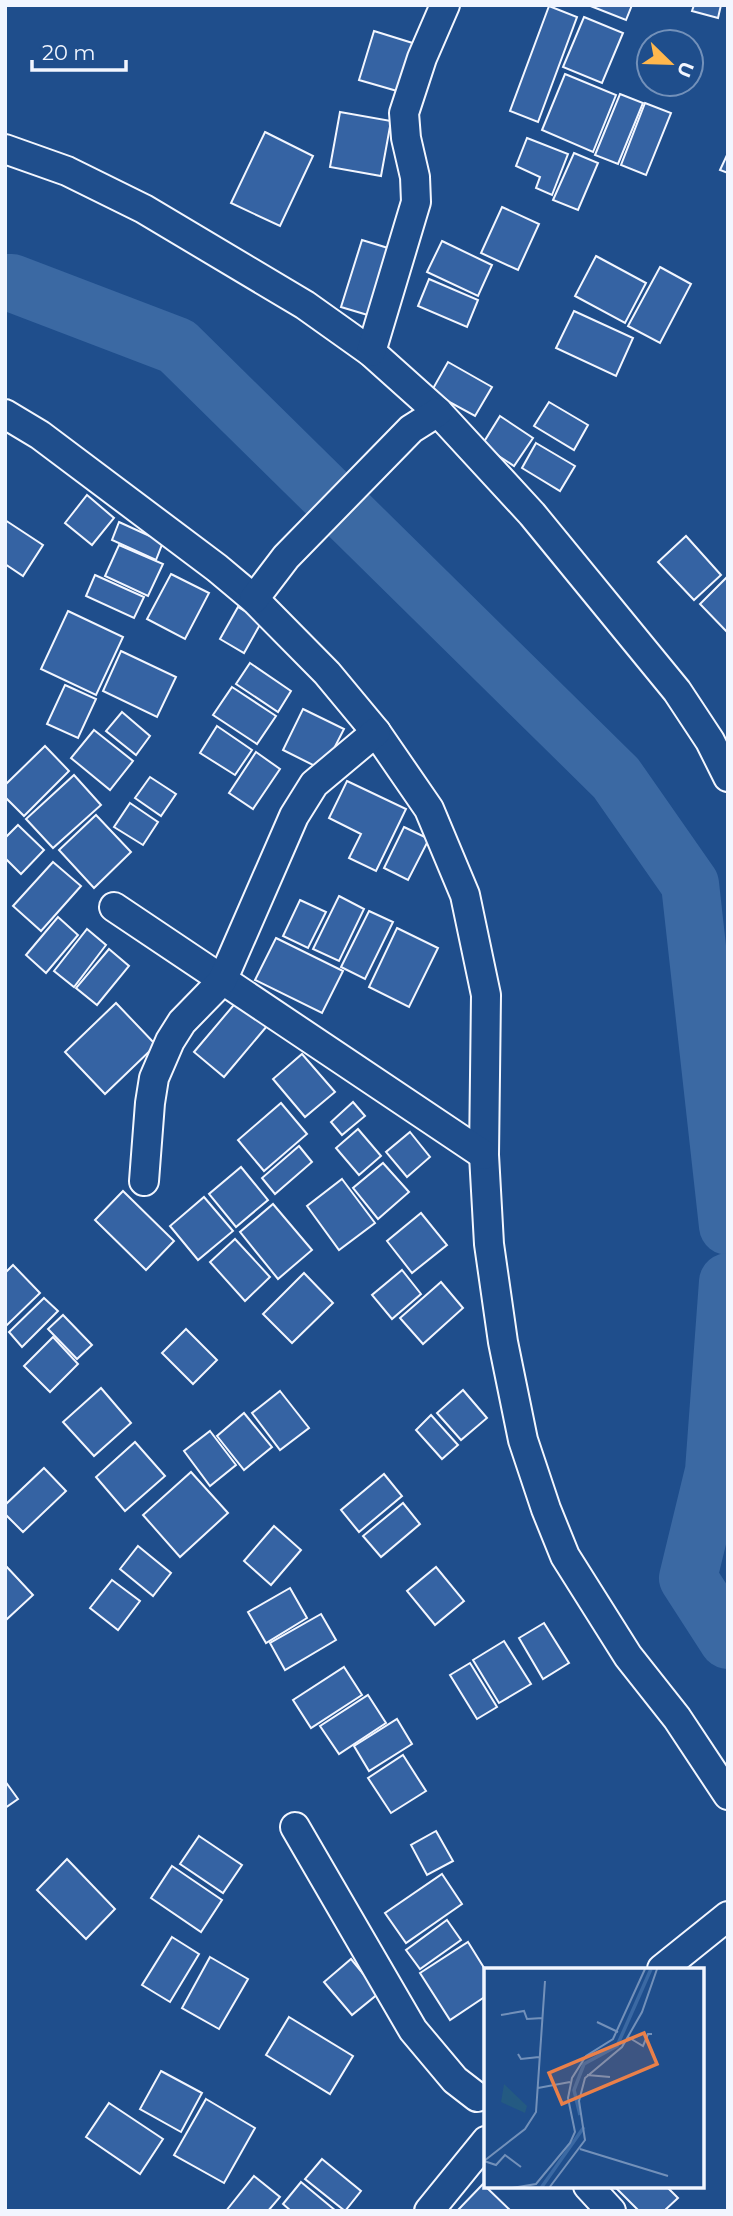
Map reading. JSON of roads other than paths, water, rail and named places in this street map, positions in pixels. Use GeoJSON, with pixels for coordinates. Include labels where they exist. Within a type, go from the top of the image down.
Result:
{"type":"FeatureCollection","features":[{"type":"Feature","properties":{"kind":"street"},"geometry":{"type":"LineString","coordinates":[[371,352],[416,202],[415,177],[406,138],[404,113],[422,58],[445,5]]}},
{"type":"Feature","properties":{"kind":"street"},"geometry":{"type":"LineString","coordinates":[[5,149],[67,171],[144,209],[305,305],[371,352],[438,412],[532,514],[677,691],[710,741],[728,777]]}},
{"type":"Feature","properties":{"kind":"street"},"geometry":{"type":"LineString","coordinates":[[254,599],[286,557],[411,429],[438,412]]}},
{"type":"Feature","properties":{"kind":"street"},"geometry":{"type":"LineString","coordinates":[[5,414],[40,435],[254,599],[327,673],[376,732],[429,809],[466,895],[486,995],[484,1155],[489,1244],[503,1342],[523,1440],[565,1556],[628,1656],[677,1718],[728,1795]]}},
{"type":"Feature","properties":{"kind":"street"},"geometry":{"type":"LineString","coordinates":[[144,1181],[150,1103],[155,1078],[170,1041],[182,1022],[222,981],[294,816],[314,784],[376,732]]}},
{"type":"Feature","properties":{"kind":"street"},"geometry":{"type":"LineString","coordinates":[[114,907],[484,1155]]}},
{"type":"Feature","properties":{"kind":"street"},"geometry":{"type":"LineString","coordinates":[[295,1828],[412,2030],[455,2080],[483,2097]]}},
{"type":"Feature","properties":{"kind":"street"},"geometry":{"type":"LineString","coordinates":[[663,1968],[728,1916]]}},
{"type":"Feature","properties":{"kind":"street"},"geometry":{"type":"LineString","coordinates":[[429,2211],[484,2143]]}},
{"type":"Feature","properties":{"kind":"street"},"geometry":{"type":"LineString","coordinates":[[590,2188],[611,2211]]}},
{"type":"Feature","properties":{"kind":"waterway"},"geometry":{"type":"LineString","coordinates":[[5,283],[12,283],[177,346],[616,778],[690,884],[728,1226]]}},
{"type":"Feature","properties":{"kind":"waterway"},"geometry":{"type":"LineString","coordinates":[[728,1282],[714,1471],[688,1578],[728,1640]]}}]}
